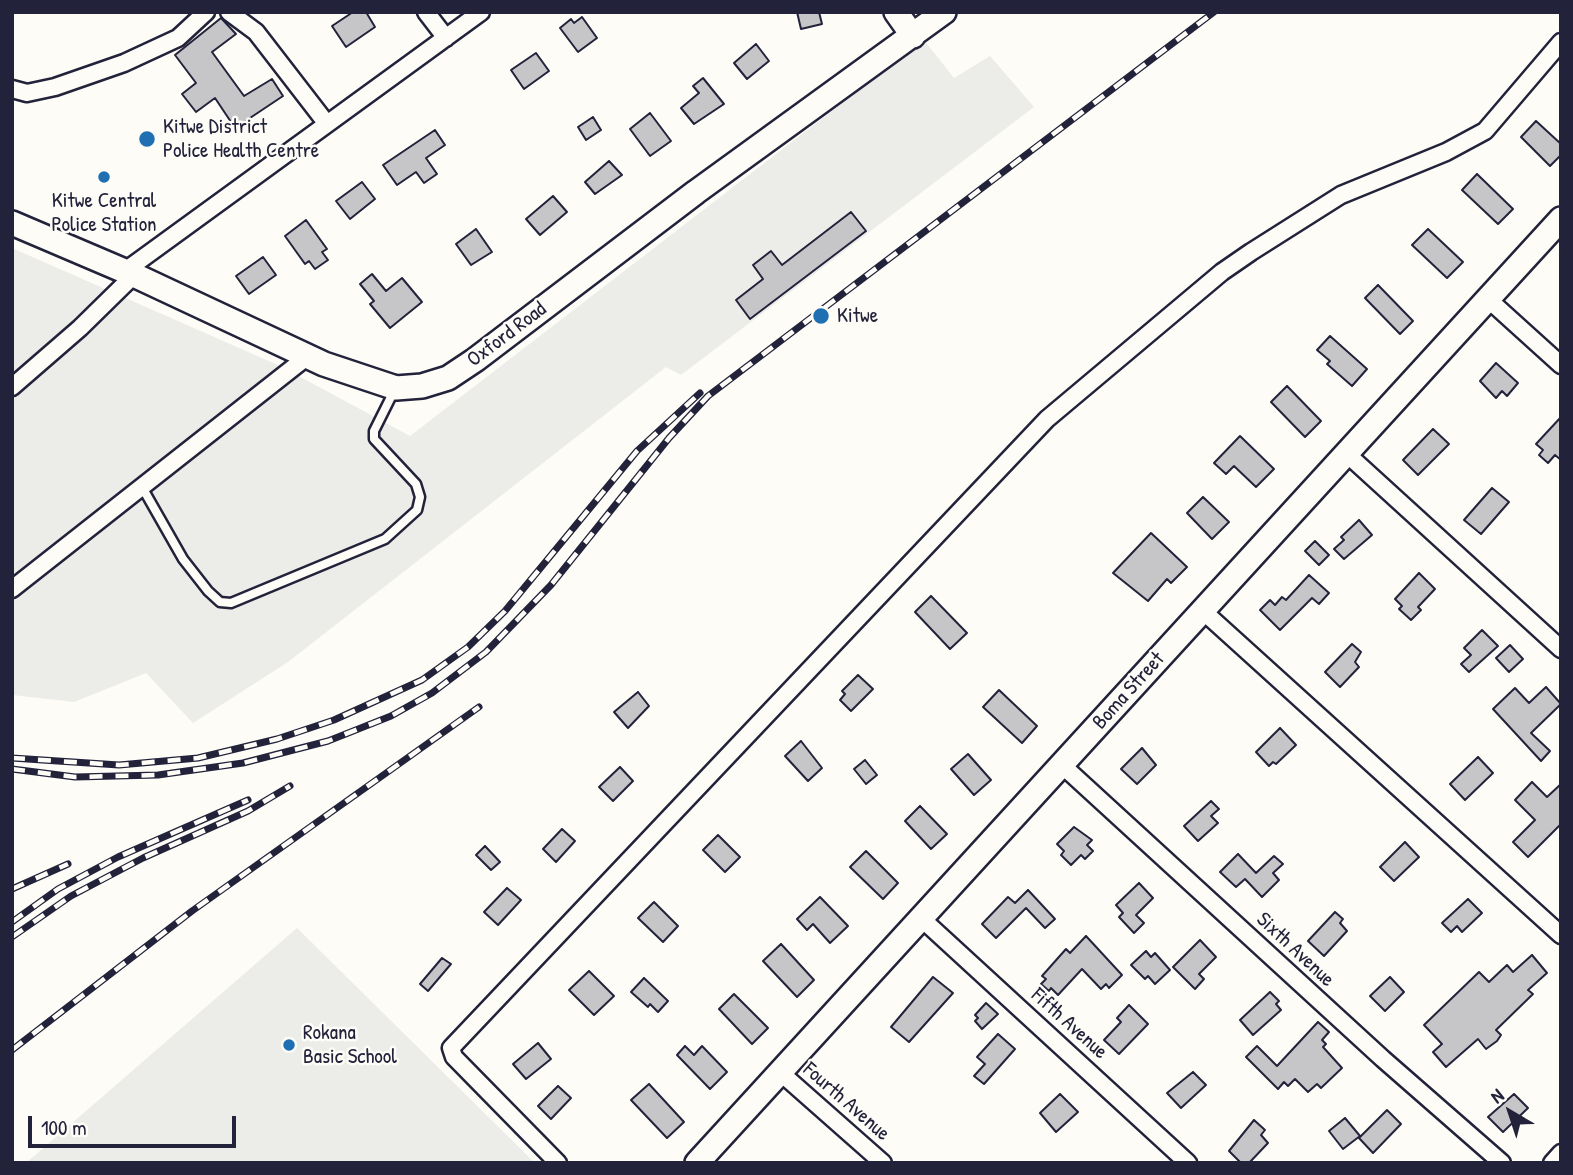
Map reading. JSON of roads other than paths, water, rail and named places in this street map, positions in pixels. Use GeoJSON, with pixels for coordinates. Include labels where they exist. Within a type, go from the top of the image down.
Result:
{"type":"FeatureCollection","features":[{"type":"Feature","properties":{"kind":"street"},"geometry":{"type":"LineString","coordinates":[[12,89],[27,93],[55,87],[124,64],[178,38],[206,12]]}},
{"type":"Feature","properties":{"kind":"street"},"geometry":{"type":"LineString","coordinates":[[229,12],[256,32],[327,124]]}},
{"type":"Feature","properties":{"kind":"street"},"geometry":{"type":"LineString","coordinates":[[426,12],[446,38]]}},
{"type":"Feature","properties":{"kind":"street"},"geometry":{"type":"LineString","coordinates":[[12,387],[80,328],[130,273],[481,12]]}},
{"type":"Feature","properties":{"kind":"street"},"geometry":{"type":"LineString","coordinates":[[896,12],[913,36]]}},
{"type":"Feature","properties":{"kind":"street","name":"Oxford Road"},"geometry":{"type":"LineString","coordinates":[[12,223],[130,273],[308,356],[396,388],[422,386],[448,378],[475,360],[696,192],[944,12]]}},
{"type":"Feature","properties":{"kind":"street"},"geometry":{"type":"LineString","coordinates":[[558,1163],[454,1057],[451,1048],[1047,419],[1222,272],[1308,215],[1341,195],[1446,152],[1485,131],[1561,42]]}},
{"type":"Feature","properties":{"kind":"street","name":"Boma Street"},"geometry":{"type":"LineString","coordinates":[[697,1163],[1561,219]]}},
{"type":"Feature","properties":{"kind":"street"},"geometry":{"type":"LineString","coordinates":[[1488,299],[1561,365]]}},
{"type":"Feature","properties":{"kind":"street"},"geometry":{"type":"LineString","coordinates":[[12,589],[308,356]]}},
{"type":"Feature","properties":{"kind":"street"},"geometry":{"type":"LineString","coordinates":[[1347,454],[1561,649]]}},
{"type":"Feature","properties":{"kind":"street"},"geometry":{"type":"LineString","coordinates":[[1203,611],[1561,935]]}},
{"type":"Feature","properties":{"kind":"street","name":"Sixth Avenue"},"geometry":{"type":"LineString","coordinates":[[1062,765],[1383,1059],[1503,1163]]}},
{"type":"Feature","properties":{"kind":"street","name":"Fifth Avenue"},"geometry":{"type":"LineString","coordinates":[[920,918],[1188,1163]]}},
{"type":"Feature","properties":{"kind":"street","name":"Fourth Avenue"},"geometry":{"type":"LineString","coordinates":[[781,1073],[883,1163]]}},
{"type":"Feature","properties":{"kind":"street"},"geometry":{"type":"LineString","coordinates":[[1552,1163],[1561,1153]]}},
{"type":"Feature","properties":{"kind":"lane"},"geometry":{"type":"LineString","coordinates":[[142,486],[183,559],[220,602],[231,603],[385,539],[417,510],[421,497],[416,484],[374,439],[374,431],[396,388]]}},
{"type":"Feature","properties":{"kind":"railway"},"geometry":{"type":"LineString","coordinates":[[12,769],[75,777],[158,775],[243,763],[328,741],[391,716],[432,693],[486,652],[551,585],[669,438],[708,396],[1214,12]]}},
{"type":"Feature","properties":{"kind":"railway"},"geometry":{"type":"LineString","coordinates":[[12,758],[119,765],[198,758],[277,739],[334,720],[422,680],[468,647],[505,611],[637,451],[700,393]]}},
{"type":"Feature","properties":{"kind":"railway"},"geometry":{"type":"LineString","coordinates":[[12,1050],[192,911],[479,707]]}},
{"type":"Feature","properties":{"kind":"railway"},"geometry":{"type":"LineString","coordinates":[[12,937],[71,896],[143,858],[248,811],[290,786]]}},
{"type":"Feature","properties":{"kind":"railway"},"geometry":{"type":"LineString","coordinates":[[12,922],[58,889],[118,857],[248,800]]}},
{"type":"Feature","properties":{"kind":"railway"},"geometry":{"type":"LineString","coordinates":[[12,889],[68,864]]}},
{"type":"Feature","properties":{"kind":"place","name":"Kitwe District Police Health Centre"},"geometry":{"type":"Point","coordinates":[147,139]}},
{"type":"Feature","properties":{"kind":"place","name":"Kitwe Central Police Station"},"geometry":{"type":"Point","coordinates":[104,177]}},
{"type":"Feature","properties":{"kind":"place","name":"Kitwe"},"geometry":{"type":"Point","coordinates":[821,316]}},
{"type":"Feature","properties":{"kind":"place","name":"Rokana Basic School"},"geometry":{"type":"Point","coordinates":[289,1045]}}]}
